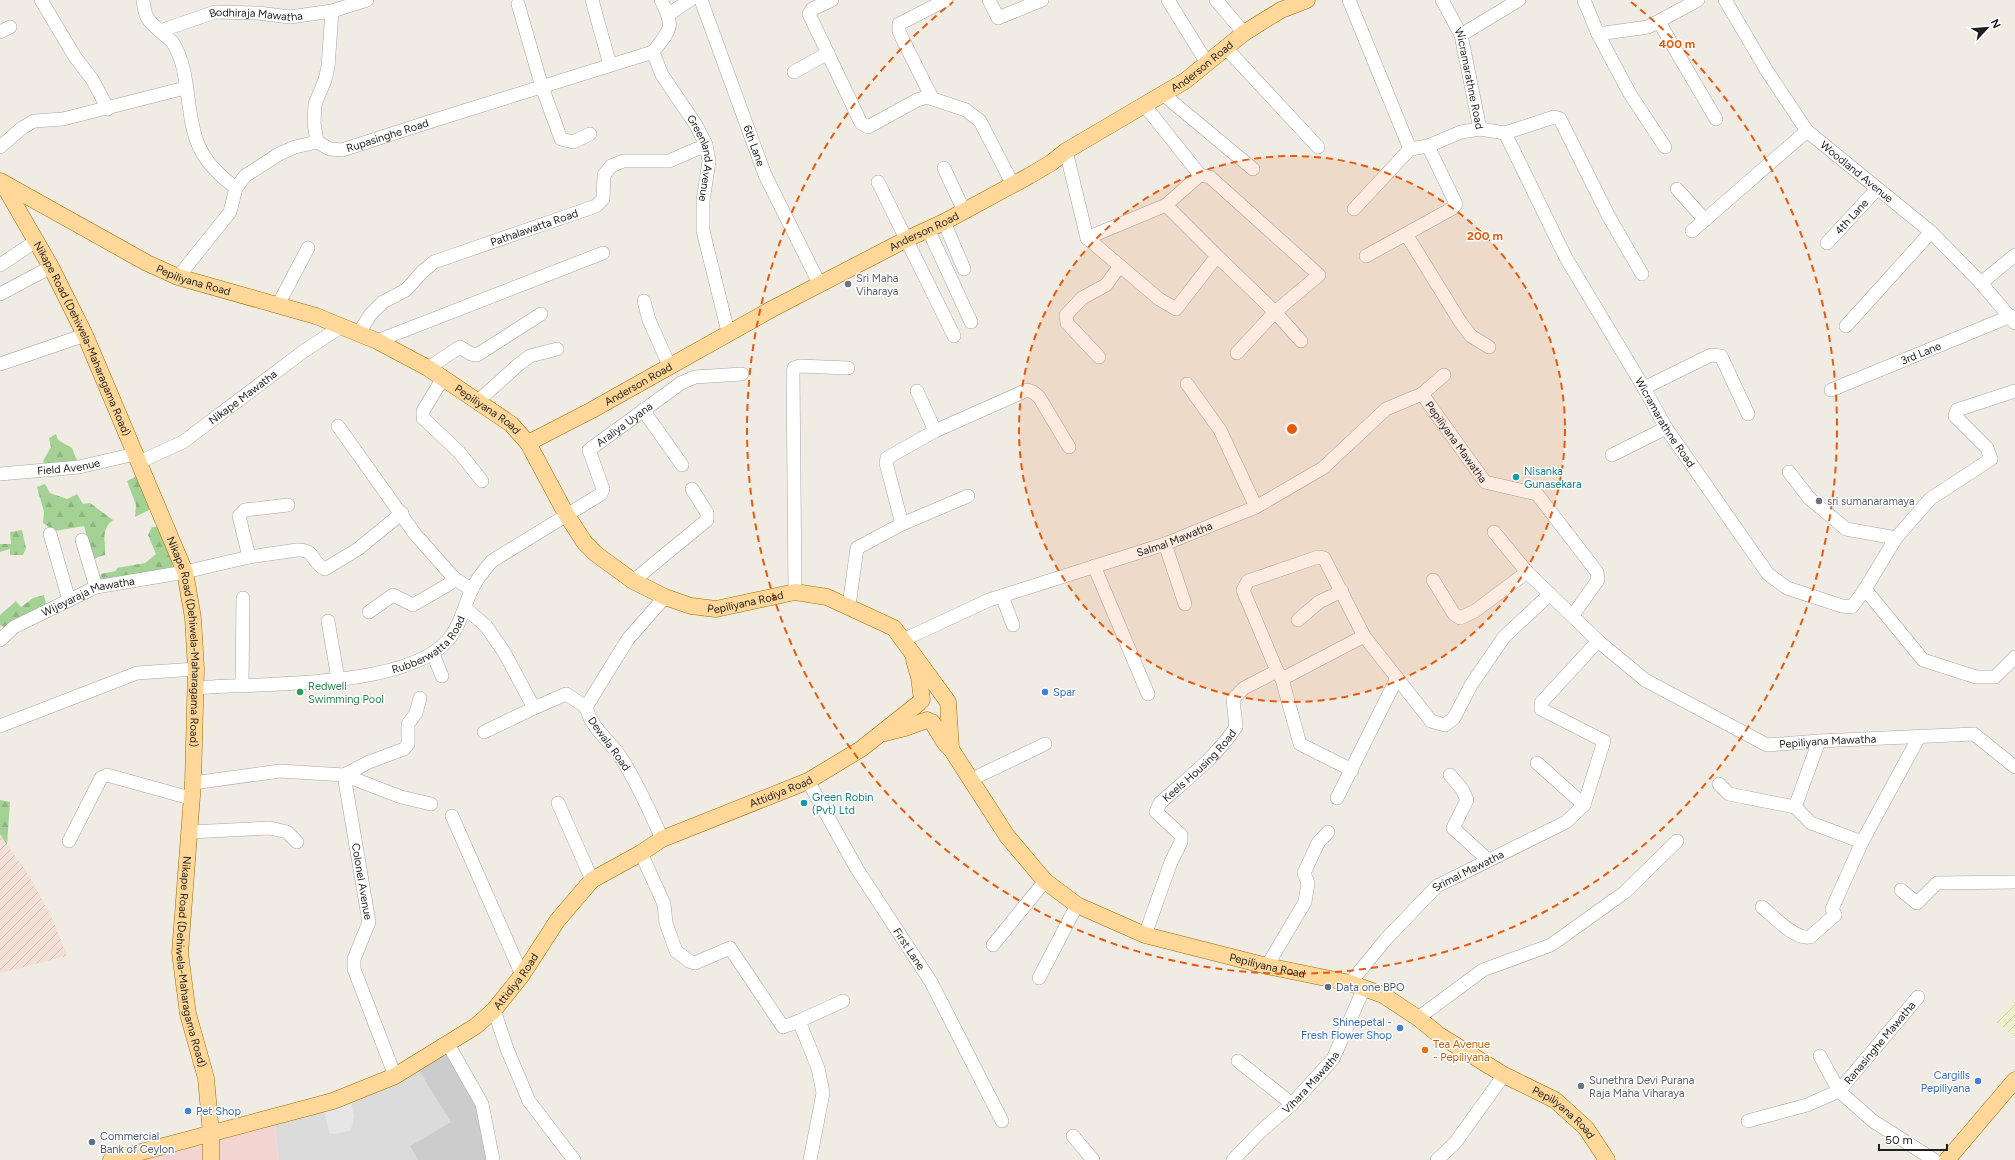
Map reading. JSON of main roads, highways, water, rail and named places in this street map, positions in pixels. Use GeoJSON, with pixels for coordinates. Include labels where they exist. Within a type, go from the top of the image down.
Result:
{"type":"FeatureCollection","features":[{"type":"Feature","properties":{"kind":"main road","name":"Anderson Road"},"geometry":{"type":"LineString","coordinates":[[528,443],[592,410],[728,332],[905,240],[944,222],[1013,185],[1051,163],[1066,151],[1145,106],[1185,81],[1244,33],[1281,10],[1307,0]]}},
{"type":"Feature","properties":{"kind":"main road","name":"Nikape Road (Dehiwela-Maharagama Road)"},"geometry":{"type":"LineString","coordinates":[[2,182],[51,267],[85,335],[185,572],[193,618],[196,669],[190,832],[180,953],[188,1014],[206,1078],[211,1134],[211,1160]]}},
{"type":"Feature","properties":{"kind":"main road","name":"Pepiliyana Road"},"geometry":{"type":"LineString","coordinates":[[2,182],[147,263],[178,277],[316,316],[360,333],[428,368],[511,424],[528,443],[566,514],[590,549],[633,581],[665,597],[691,606],[716,609],[795,592],[827,597],[894,628],[913,655]]}},
{"type":"Feature","properties":{"kind":"main road"},"geometry":{"type":"LineString","coordinates":[[913,655],[919,676],[921,701],[920,710],[929,721]]}},
{"type":"Feature","properties":{"kind":"main road"},"geometry":{"type":"LineString","coordinates":[[913,655],[927,672],[946,703],[951,749]]}},
{"type":"Feature","properties":{"kind":"main road"},"geometry":{"type":"LineString","coordinates":[[881,733],[929,721],[938,722],[947,715],[946,703],[938,694],[927,696],[921,701]]}},
{"type":"Feature","properties":{"kind":"main road","name":"Attidiya Road"},"geometry":{"type":"LineString","coordinates":[[111,1160],[333,1101],[395,1076],[476,1026],[494,1010],[522,975],[557,921],[592,880],[641,853],[662,839],[808,781],[861,749],[921,701]]}},
{"type":"Feature","properties":{"kind":"main road","name":"Pepiliyana Road"},"geometry":{"type":"LineString","coordinates":[[929,721],[951,749],[1007,836],[1046,881],[1077,905],[1145,935],[1267,966],[1357,986],[1383,995],[1418,1018],[1440,1035],[1504,1075],[1555,1100],[1586,1128],[1607,1160]]}},
{"type":"Feature","properties":{"kind":"main road"},"geometry":{"type":"LineString","coordinates":[[1948,1160],[2015,1080]]}},
{"type":"Feature","properties":{"kind":"place","name":"Sri Maha Viharaya"},"geometry":{"type":"Point","coordinates":[848,284]}},
{"type":"Feature","properties":{"kind":"place","name":"Nisanka Gunasekara"},"geometry":{"type":"Point","coordinates":[1516,477]}},
{"type":"Feature","properties":{"kind":"place","name":"sri sumanaramaya"},"geometry":{"type":"Point","coordinates":[1819,501]}},
{"type":"Feature","properties":{"kind":"place","name":"Redwell Swimming Pool"},"geometry":{"type":"Point","coordinates":[300,692]}},
{"type":"Feature","properties":{"kind":"place","name":"Spar"},"geometry":{"type":"Point","coordinates":[1045,692]}},
{"type":"Feature","properties":{"kind":"place","name":"Green Robin (Pvt) Ltd"},"geometry":{"type":"Point","coordinates":[804,803]}},
{"type":"Feature","properties":{"kind":"place","name":"Data one BPO"},"geometry":{"type":"Point","coordinates":[1328,987]}},
{"type":"Feature","properties":{"kind":"place","name":"Shinepetal - Fresh Flower Shop"},"geometry":{"type":"Point","coordinates":[1400,1028]}},
{"type":"Feature","properties":{"kind":"place","name":"Tea Avenue - Pepiliyana"},"geometry":{"type":"Point","coordinates":[1425,1050]}},
{"type":"Feature","properties":{"kind":"place","name":"Cargills Pepiliyana"},"geometry":{"type":"Point","coordinates":[1978,1081]}},
{"type":"Feature","properties":{"kind":"place","name":"Sunethra Devi Purana Raja Maha Viharaya"},"geometry":{"type":"Point","coordinates":[1581,1086]}},
{"type":"Feature","properties":{"kind":"place","name":"Pet Shop"},"geometry":{"type":"Point","coordinates":[188,1111]}},
{"type":"Feature","properties":{"kind":"place","name":"Commercial Bank of Ceylon"},"geometry":{"type":"Point","coordinates":[92,1142]}}]}
